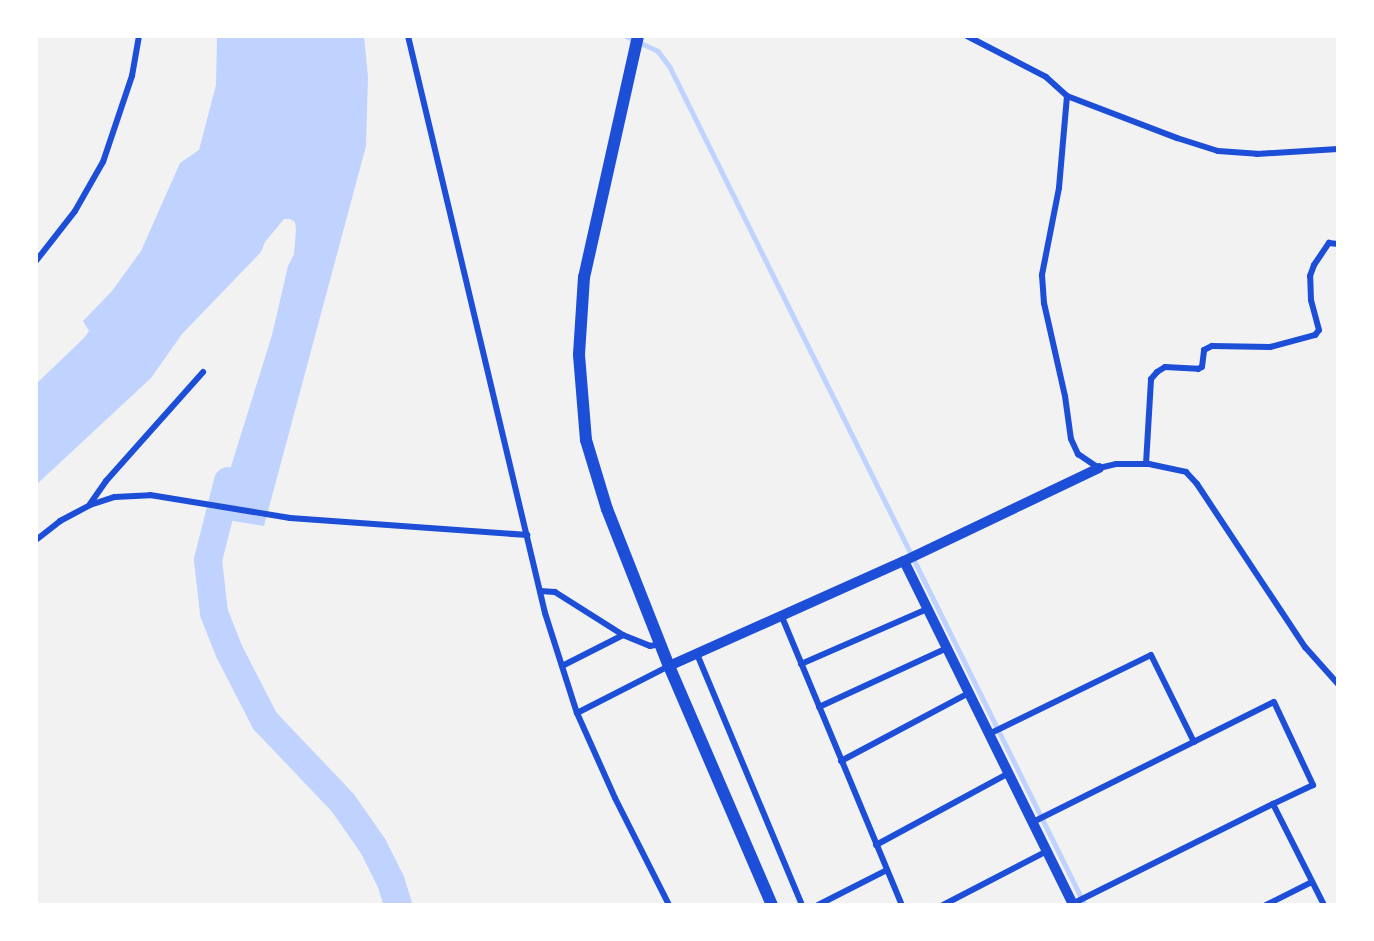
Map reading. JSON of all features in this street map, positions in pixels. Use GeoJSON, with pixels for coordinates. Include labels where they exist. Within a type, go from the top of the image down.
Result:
{"type":"FeatureCollection","features":[{"type":"Feature","properties":{"kind":"main road"},"geometry":{"type":"LineString","coordinates":[[638,36],[584,277],[579,355],[586,440],[607,508],[660,644],[772,905]]}},
{"type":"Feature","properties":{"kind":"street"},"geometry":{"type":"LineString","coordinates":[[36,261],[75,211],[103,162],[132,76],[139,36]]}},
{"type":"Feature","properties":{"kind":"street"},"geometry":{"type":"LineString","coordinates":[[408,36],[540,591],[562,666],[577,713],[615,798],[669,905]]}},
{"type":"Feature","properties":{"kind":"street"},"geometry":{"type":"LineString","coordinates":[[967,36],[1046,77],[1067,96],[1177,138],[1218,151],[1257,154],[1338,149]]}},
{"type":"Feature","properties":{"kind":"street"},"geometry":{"type":"LineString","coordinates":[[1067,96],[1059,188],[1042,276],[1044,303],[1065,396],[1071,439],[1078,454],[1099,468]]}},
{"type":"Feature","properties":{"kind":"street"},"geometry":{"type":"LineString","coordinates":[[1146,464],[1151,379],[1157,372],[1165,368],[1198,369],[1202,367],[1204,350],[1212,346],[1270,347],[1315,335],[1319,330],[1311,300],[1310,276],[1314,265],[1329,243],[1338,244]]}},
{"type":"Feature","properties":{"kind":"street"},"geometry":{"type":"LineString","coordinates":[[90,505],[106,481],[203,372]]}},
{"type":"Feature","properties":{"kind":"street"},"geometry":{"type":"LineString","coordinates":[[577,713],[669,666],[904,561],[1099,468],[1116,464],[1146,464],[1186,472],[1197,484],[1305,647],[1338,684]]}},
{"type":"Feature","properties":{"kind":"street"},"geometry":{"type":"LineString","coordinates":[[36,540],[60,521],[90,505],[115,497],[150,495],[290,518],[527,535]]}},
{"type":"Feature","properties":{"kind":"street"},"geometry":{"type":"LineString","coordinates":[[904,561],[1072,904],[1313,784],[1274,702],[1033,822]]}},
{"type":"Feature","properties":{"kind":"street"},"geometry":{"type":"LineString","coordinates":[[540,591],[555,592],[623,635],[650,646],[660,644]]}},
{"type":"Feature","properties":{"kind":"street"},"geometry":{"type":"LineString","coordinates":[[801,664],[927,609]]}},
{"type":"Feature","properties":{"kind":"street"},"geometry":{"type":"LineString","coordinates":[[782,617],[903,905]]}},
{"type":"Feature","properties":{"kind":"street"},"geometry":{"type":"LineString","coordinates":[[562,666],[623,635]]}},
{"type":"Feature","properties":{"kind":"street"},"geometry":{"type":"LineString","coordinates":[[819,706],[947,648]]}},
{"type":"Feature","properties":{"kind":"street"},"geometry":{"type":"LineString","coordinates":[[697,654],[802,905]]}},
{"type":"Feature","properties":{"kind":"street"},"geometry":{"type":"LineString","coordinates":[[989,735],[1151,655],[1194,742]]}},
{"type":"Feature","properties":{"kind":"street"},"geometry":{"type":"LineString","coordinates":[[841,761],[969,693]]}},
{"type":"Feature","properties":{"kind":"street"},"geometry":{"type":"LineString","coordinates":[[876,845],[1009,773]]}},
{"type":"Feature","properties":{"kind":"street"},"geometry":{"type":"LineString","coordinates":[[1273,804],[1324,905]]}},
{"type":"Feature","properties":{"kind":"street"},"geometry":{"type":"LineString","coordinates":[[942,905],[1047,851]]}},
{"type":"Feature","properties":{"kind":"street"},"geometry":{"type":"LineString","coordinates":[[818,905],[887,870]]}},
{"type":"Feature","properties":{"kind":"street"},"geometry":{"type":"LineString","coordinates":[[1266,905],[1312,882]]}},
{"type":"Feature","properties":{"kind":"water"},"geometry":{"type":"Polygon","coordinates":[[[217,36],[364,36],[368,77],[366,146],[264,526],[215,518],[272,335],[288,266],[294,254],[296,230],[295,222],[290,219],[284,219],[265,242],[261,252],[182,334],[151,378],[36,485],[36,384],[89,331],[83,321],[112,291],[141,251],[180,163],[199,150],[216,85],[217,36]]]}},
{"type":"Feature","properties":{"kind":"waterway"},"geometry":{"type":"LineString","coordinates":[[626,36],[658,51],[670,67],[1085,905]]}},
{"type":"Feature","properties":{"kind":"waterway"},"geometry":{"type":"LineString","coordinates":[[228,481],[208,560],[214,613],[229,651],[265,721],[343,803],[373,846],[391,882],[398,905]]}}]}
